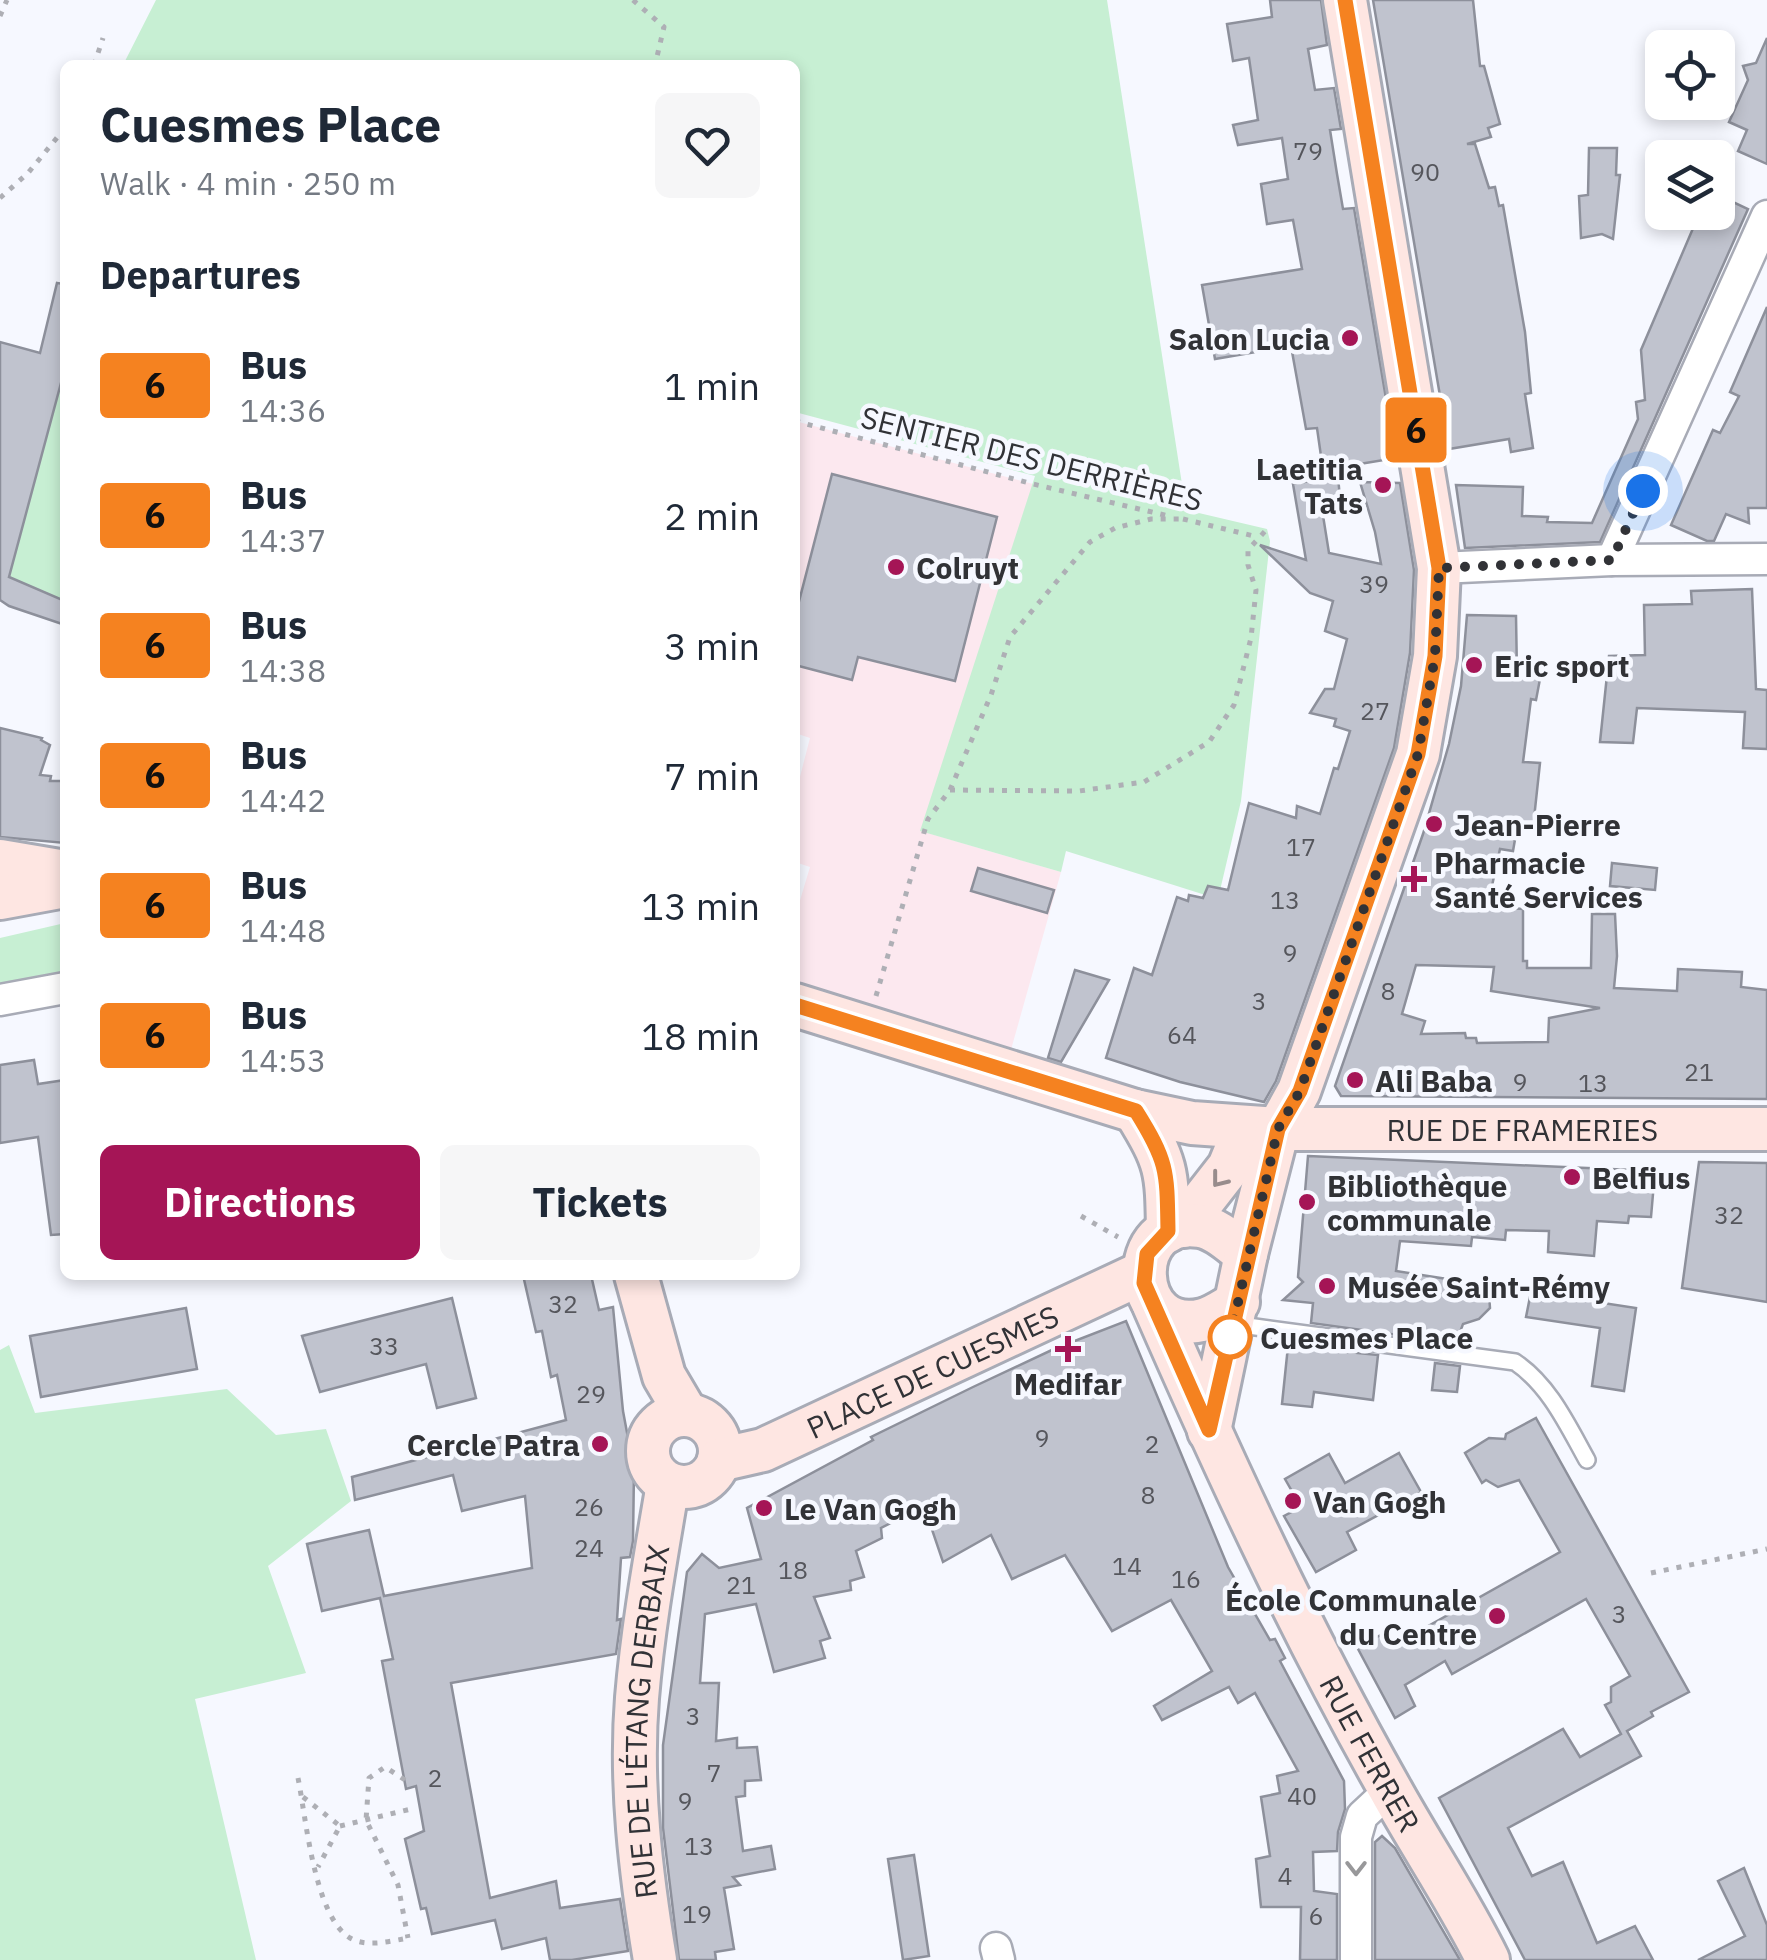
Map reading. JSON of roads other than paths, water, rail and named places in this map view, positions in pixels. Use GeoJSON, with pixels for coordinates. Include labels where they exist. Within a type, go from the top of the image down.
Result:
{"type":"FeatureCollection","features":[{"type":"Feature","properties":{"kind":"street"},"geometry":{"type":"LineString","coordinates":[[1209,1430],[1246,1254],[1261,1129],[1300,1091],[1418,754],[1435,656],[1439,568],[1346,0]]}},
{"type":"Feature","properties":{"kind":"street"},"geometry":{"type":"LineString","coordinates":[[1612,560],[1767,216]]}},
{"type":"Feature","properties":{"kind":"street"},"geometry":{"type":"LineString","coordinates":[[1439,568],[1612,560],[1767,560]]}},
{"type":"Feature","properties":{"kind":"street"},"geometry":{"type":"LineString","coordinates":[[0,861],[60,871]]}},
{"type":"Feature","properties":{"kind":"street"},"geometry":{"type":"LineString","coordinates":[[0,898],[60,887]]}},
{"type":"Feature","properties":{"kind":"street"},"geometry":{"type":"LineString","coordinates":[[0,1000],[60,989]]}},
{"type":"Feature","properties":{"kind":"street"},"geometry":{"type":"LineString","coordinates":[[800,1008],[1136,1111],[1261,1129]]}},
{"type":"Feature","properties":{"kind":"street"},"geometry":{"type":"LineString","coordinates":[[1136,1111],[1160,1150],[1167,1173],[1159,1257],[1167,1316],[1190,1322],[1235,1313]]}},
{"type":"Feature","properties":{"kind":"street","name":"RUE DE FRAMERIES"},"geometry":{"type":"LineString","coordinates":[[1261,1129],[1767,1128]]}},
{"type":"Feature","properties":{"kind":"street","name":"PLACE DE CUESMES"},"geometry":{"type":"LineString","coordinates":[[668,1484],[698,1484],[709,1477],[719,1460],[763,1450],[1159,1257],[1261,1129]]}},
{"type":"Feature","properties":{"kind":"street"},"geometry":{"type":"LineString","coordinates":[[1159,1257],[1202,1226],[1246,1254]]}},
{"type":"Feature","properties":{"kind":"street","name":"RUE FERRER"},"geometry":{"type":"LineString","coordinates":[[1159,1257],[1209,1430],[1277,1578],[1390,1790],[1470,1922],[1488,1960]]}},
{"type":"Feature","properties":{"kind":"street"},"geometry":{"type":"LineString","coordinates":[[637,1280],[673,1419]]}},
{"type":"Feature","properties":{"kind":"street"},"geometry":{"type":"LineString","coordinates":[[668,1484],[648,1459],[652,1433],[673,1419],[710,1426],[718,1438],[719,1460]]}},
{"type":"Feature","properties":{"kind":"street","name":"RUE DE L'ÉTANG DERBAIX"},"geometry":{"type":"LineString","coordinates":[[655,1960],[641,1853],[637,1702],[647,1606],[668,1484]]}},
{"type":"Feature","properties":{"kind":"street"},"geometry":{"type":"LineString","coordinates":[[1356,1960],[1356,1837],[1362,1816],[1390,1790]]}},
{"type":"Feature","properties":{"kind":"lane"},"geometry":{"type":"LineString","coordinates":[[1235,1313],[1515,1362],[1546,1390],[1587,1460]]}},
{"type":"Feature","properties":{"kind":"place","name":"Salon Lucia"},"geometry":{"type":"Point","coordinates":[1350,338]}},
{"type":"Feature","properties":{"kind":"place","name":"Laetitia Tats"},"geometry":{"type":"Point","coordinates":[1383,485]}},
{"type":"Feature","properties":{"kind":"place","name":"Colruyt"},"geometry":{"type":"Point","coordinates":[896,567]}},
{"type":"Feature","properties":{"kind":"place","name":"Eric sport"},"geometry":{"type":"Point","coordinates":[1474,665]}},
{"type":"Feature","properties":{"kind":"place","name":"Jean-Pierre"},"geometry":{"type":"Point","coordinates":[1434,824]}},
{"type":"Feature","properties":{"kind":"place","name":"Pharmacie Santé Services"},"geometry":{"type":"Point","coordinates":[1414,879]}},
{"type":"Feature","properties":{"kind":"place","name":"Ali Baba"},"geometry":{"type":"Point","coordinates":[1355,1080]}},
{"type":"Feature","properties":{"kind":"place","name":"Belfius"},"geometry":{"type":"Point","coordinates":[1572,1177]}},
{"type":"Feature","properties":{"kind":"place","name":"Bibliothèque communale"},"geometry":{"type":"Point","coordinates":[1307,1202]}},
{"type":"Feature","properties":{"kind":"place","name":"Musée Saint-Rémy"},"geometry":{"type":"Point","coordinates":[1327,1286]}},
{"type":"Feature","properties":{"kind":"place","name":"Cuesmes Place"},"geometry":{"type":"Point","coordinates":[1230,1337]}},
{"type":"Feature","properties":{"kind":"place","name":"Medifar"},"geometry":{"type":"Point","coordinates":[1068,1349]}},
{"type":"Feature","properties":{"kind":"place","name":"Cercle Patra"},"geometry":{"type":"Point","coordinates":[600,1444]}},
{"type":"Feature","properties":{"kind":"place","name":"Van Gogh"},"geometry":{"type":"Point","coordinates":[1293,1501]}},
{"type":"Feature","properties":{"kind":"place","name":"Le Van Gogh"},"geometry":{"type":"Point","coordinates":[764,1508]}},
{"type":"Feature","properties":{"kind":"place","name":"École Communale du Centre"},"geometry":{"type":"Point","coordinates":[1497,1616]}}]}
